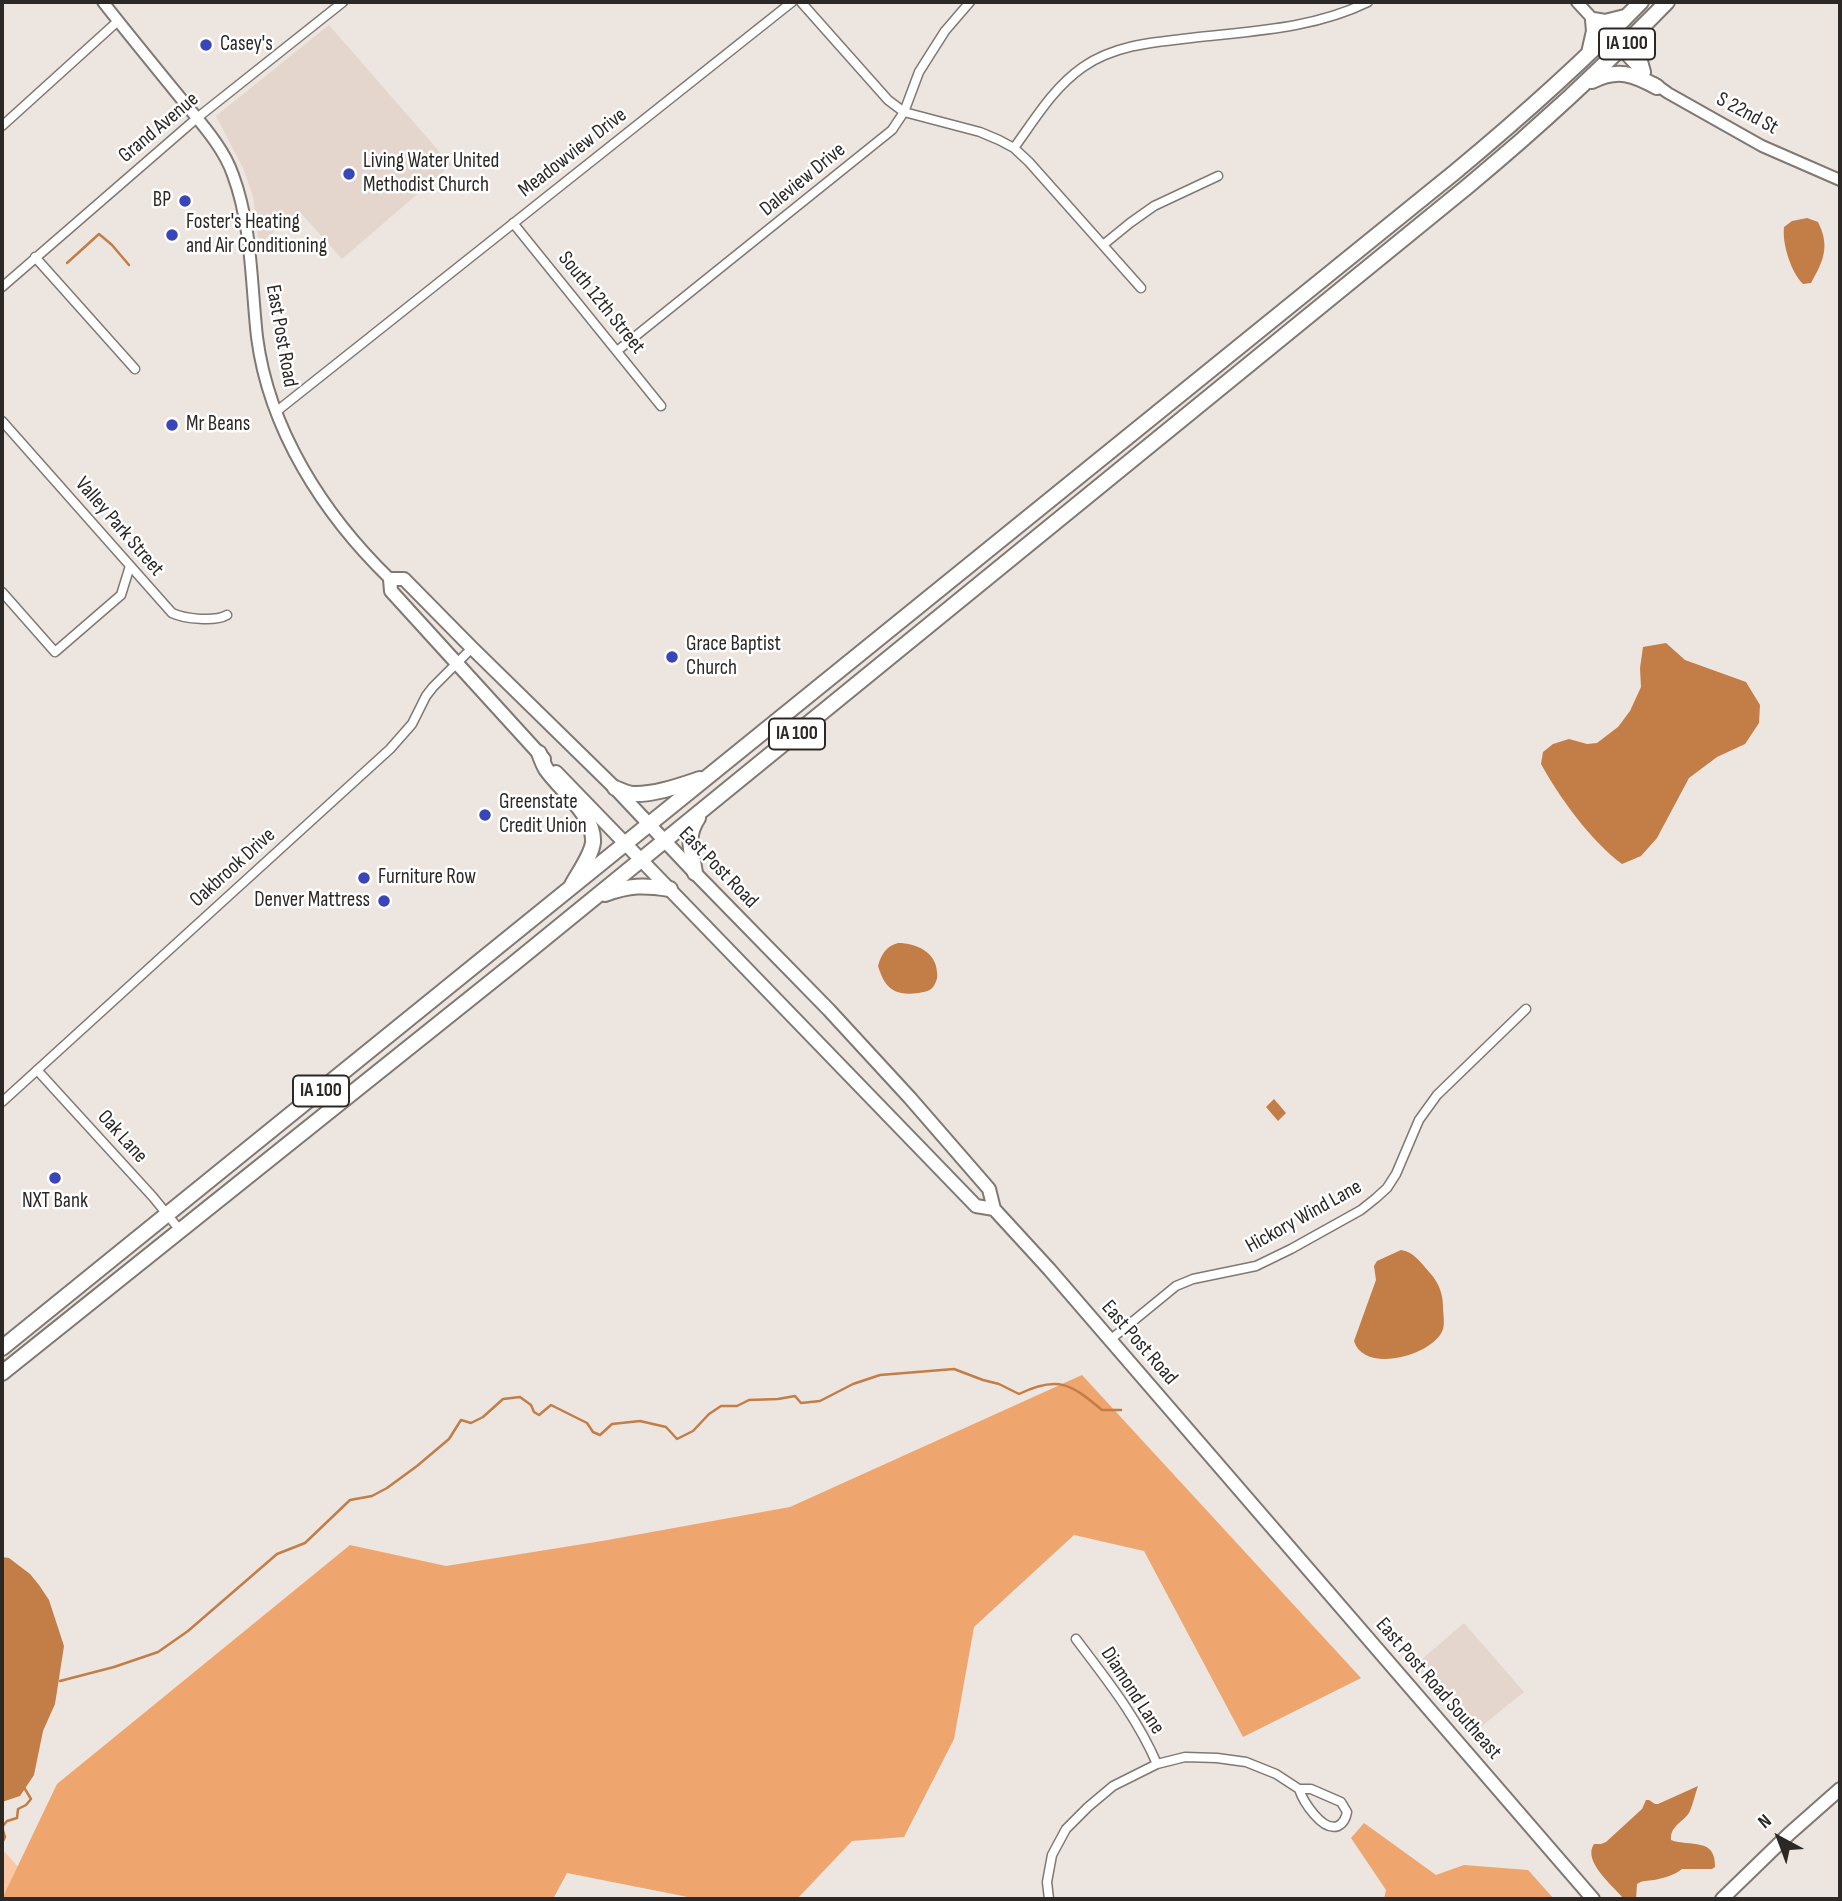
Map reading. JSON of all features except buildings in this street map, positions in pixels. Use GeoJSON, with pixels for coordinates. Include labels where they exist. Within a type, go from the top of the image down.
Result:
{"type":"FeatureCollection","features":[{"type":"Feature","properties":{"kind":"highway","name":"IA 100"},"geometry":{"type":"LineString","coordinates":[[2,1348],[566,895],[1455,172],[1512,124],[1641,2]]}},
{"type":"Feature","properties":{"kind":"highway","name":"IA 100"},"geometry":{"type":"LineString","coordinates":[[2,1373],[597,897],[1468,187],[1584,85],[1667,2]]}},
{"type":"Feature","properties":{"kind":"highway"},"geometry":{"type":"LineString","coordinates":[[1588,54],[1594,31],[1593,20],[1605,22],[1627,17]]}},
{"type":"Feature","properties":{"kind":"highway"},"geometry":{"type":"LineString","coordinates":[[1643,27],[1639,58],[1643,72]]}},
{"type":"Feature","properties":{"kind":"highway"},"geometry":{"type":"LineString","coordinates":[[1584,85],[1602,76],[1622,73],[1657,87]]}},
{"type":"Feature","properties":{"kind":"highway"},"geometry":{"type":"LineString","coordinates":[[539,753],[545,767],[574,801],[590,827],[593,843],[566,895]]}},
{"type":"Feature","properties":{"kind":"highway"},"geometry":{"type":"LineString","coordinates":[[615,788],[630,794],[661,790],[711,775]]}},
{"type":"Feature","properties":{"kind":"highway"},"geometry":{"type":"LineString","coordinates":[[695,873],[691,828],[702,811]]}},
{"type":"Feature","properties":{"kind":"highway"},"geometry":{"type":"LineString","coordinates":[[597,897],[629,886],[645,885],[670,889]]}},
{"type":"Feature","properties":{"kind":"main road","name":"East Post Road"},"geometry":{"type":"LineString","coordinates":[[994,1209],[976,1206],[626,845],[391,591],[390,579],[404,579],[615,788],[829,1010],[989,1189],[994,1209],[1253,1504]]}},
{"type":"Feature","properties":{"kind":"main road","name":"East Post Road Southeast"},"geometry":{"type":"LineString","coordinates":[[1253,1504],[1593,1899]]}},
{"type":"Feature","properties":{"kind":"main road"},"geometry":{"type":"LineString","coordinates":[[1722,1899],[1840,1789]]}},
{"type":"Feature","properties":{"kind":"street","name":"East Post Road"},"geometry":{"type":"LineString","coordinates":[[103,2],[197,118],[232,171],[242,200],[247,232],[258,341],[265,377],[276,411],[295,454],[322,498],[353,540],[390,579]]}},
{"type":"Feature","properties":{"kind":"street"},"geometry":{"type":"LineString","coordinates":[[325,2],[332,11]]}},
{"type":"Feature","properties":{"kind":"street","name":"Grand Avenue"},"geometry":{"type":"LineString","coordinates":[[2,287],[197,118],[343,2]]}},
{"type":"Feature","properties":{"kind":"street","name":"Meadowview Drive"},"geometry":{"type":"LineString","coordinates":[[276,411],[792,2]]}},
{"type":"Feature","properties":{"kind":"street"},"geometry":{"type":"LineString","coordinates":[[801,2],[888,100],[904,112],[981,132],[1014,148],[1141,288]]}},
{"type":"Feature","properties":{"kind":"street","name":"Daleview Drive"},"geometry":{"type":"LineString","coordinates":[[617,351],[892,130],[904,112],[919,72],[930,52],[968,2]]}},
{"type":"Feature","properties":{"kind":"street"},"geometry":{"type":"LineString","coordinates":[[1014,148],[1062,84],[1085,66],[1114,52],[1142,43],[1298,25],[1335,16],[1368,2]]}},
{"type":"Feature","properties":{"kind":"street","name":"S 22nd St"},"geometry":{"type":"LineString","coordinates":[[1577,2],[1657,87],[1762,145],[1840,180]]}},
{"type":"Feature","properties":{"kind":"street"},"geometry":{"type":"LineString","coordinates":[[2,126],[118,21]]}},
{"type":"Feature","properties":{"kind":"street"},"geometry":{"type":"LineString","coordinates":[[1103,246],[1154,205],[1218,176]]}},
{"type":"Feature","properties":{"kind":"street","name":"South 12th Street"},"geometry":{"type":"LineString","coordinates":[[513,223],[662,405]]}},
{"type":"Feature","properties":{"kind":"street"},"geometry":{"type":"LineString","coordinates":[[35,257],[135,369]]}},
{"type":"Feature","properties":{"kind":"street","name":"Valley Park Street"},"geometry":{"type":"LineString","coordinates":[[2,421],[172,613],[179,617],[219,620],[227,615]]}},
{"type":"Feature","properties":{"kind":"street"},"geometry":{"type":"LineString","coordinates":[[2,592],[55,652],[121,595],[130,566]]}},
{"type":"Feature","properties":{"kind":"street","name":"Oakbrook Drive"},"geometry":{"type":"LineString","coordinates":[[2,1102],[390,749],[412,724],[433,687],[472,648]]}},
{"type":"Feature","properties":{"kind":"street","name":"Hickory Wind Lane"},"geometry":{"type":"LineString","coordinates":[[1110,1340],[1176,1286],[1193,1279],[1256,1266],[1361,1210],[1387,1188],[1396,1174],[1427,1107],[1526,1009]]}},
{"type":"Feature","properties":{"kind":"street","name":"Oak Lane"},"geometry":{"type":"LineString","coordinates":[[37,1070],[179,1229]]}},
{"type":"Feature","properties":{"kind":"street","name":"Diamond Lane"},"geometry":{"type":"LineString","coordinates":[[1076,1639],[1126,1706],[1157,1764]]}},
{"type":"Feature","properties":{"kind":"street"},"geometry":{"type":"LineString","coordinates":[[1049,1899],[1047,1882],[1052,1855],[1066,1829],[1113,1786],[1157,1764],[1185,1757],[1246,1762],[1276,1774],[1299,1788],[1311,1789],[1342,1802],[1346,1818],[1338,1826],[1325,1825],[1303,1799],[1299,1788]]}},
{"type":"Feature","properties":{"kind":"shaded area"},"geometry":{"type":"Polygon","coordinates":[[[329,25],[451,165],[342,259],[299,211],[259,244],[253,196],[243,168],[216,116],[329,25]]]}},
{"type":"Feature","properties":{"kind":"shaded area"},"geometry":{"type":"Polygon","coordinates":[[[1807,218],[1818,222],[1824,238],[1824,253],[1811,283],[1803,284],[1788,257],[1784,227],[1792,221],[1807,218]]]}},
{"type":"Feature","properties":{"kind":"shaded area"},"geometry":{"type":"Polygon","coordinates":[[[1666,643],[1685,660],[1746,682],[1760,705],[1759,723],[1745,744],[1717,757],[1689,778],[1657,838],[1641,856],[1622,864],[1587,831],[1566,804],[1541,764],[1543,752],[1553,744],[1569,739],[1587,744],[1597,743],[1618,727],[1630,711],[1641,687],[1643,647],[1666,643]]]}},
{"type":"Feature","properties":{"kind":"shaded area"},"geometry":{"type":"Polygon","coordinates":[[[898,943],[918,947],[933,959],[937,976],[930,990],[918,993],[897,992],[884,980],[879,962],[887,949],[898,943]]]}},
{"type":"Feature","properties":{"kind":"shaded area"},"geometry":{"type":"Polygon","coordinates":[[[1274,1099],[1286,1113],[1278,1121],[1266,1107],[1274,1099]]]}},
{"type":"Feature","properties":{"kind":"shaded area"},"geometry":{"type":"Polygon","coordinates":[[[1401,1250],[1417,1259],[1438,1285],[1443,1302],[1443,1329],[1427,1347],[1414,1353],[1399,1358],[1371,1357],[1360,1351],[1354,1341],[1376,1280],[1374,1266],[1377,1261],[1401,1250]]]}},
{"type":"Feature","properties":{"kind":"shaded area"},"geometry":{"type":"Polygon","coordinates":[[[1082,1375],[1361,1678],[1243,1737],[1144,1551],[1074,1535],[974,1627],[954,1739],[904,1837],[852,1841],[797,1899],[698,1899],[567,1873],[553,1899],[2,1899],[57,1784],[350,1545],[446,1566],[790,1507],[1082,1375]]]}},
{"type":"Feature","properties":{"kind":"shaded area"},"geometry":{"type":"Polygon","coordinates":[[[2,1557],[9,1558],[30,1574],[39,1585],[49,1600],[64,1646],[55,1704],[43,1731],[34,1775],[20,1796],[2,1802],[2,1557]]]}},
{"type":"Feature","properties":{"kind":"shaded area"},"geometry":{"type":"Polygon","coordinates":[[[1464,1623],[1524,1692],[1472,1734],[1414,1666],[1464,1623]]]}},
{"type":"Feature","properties":{"kind":"shaded area"},"geometry":{"type":"Polygon","coordinates":[[[1698,1786],[1689,1813],[1674,1828],[1671,1840],[1707,1847],[1714,1858],[1715,1867],[1682,1869],[1665,1877],[1641,1882],[1637,1884],[1636,1899],[1624,1899],[1595,1865],[1591,1851],[1594,1844],[1606,1842],[1642,1809],[1646,1800],[1658,1804],[1698,1786]]]}},
{"type":"Feature","properties":{"kind":"shaded area"},"geometry":{"type":"Polygon","coordinates":[[[1364,1823],[1436,1875],[1464,1865],[1528,1870],[1554,1899],[1384,1899],[1386,1890],[1351,1838],[1364,1823]]]}},
{"type":"Feature","properties":{"kind":"shaded area"},"geometry":{"type":"Polygon","coordinates":[[[2,1849],[47,1899],[2,1899],[2,1849]]]}},
{"type":"Feature","properties":{"kind":"waterway"},"geometry":{"type":"LineString","coordinates":[[67,263],[99,234],[129,265]]}},
{"type":"Feature","properties":{"kind":"waterway"},"geometry":{"type":"LineString","coordinates":[[60,1681],[158,1652],[188,1631],[277,1554],[305,1543],[350,1500],[372,1496],[387,1488],[449,1439],[461,1420],[471,1423],[483,1417],[503,1399],[520,1397],[539,1415],[551,1405],[587,1423],[593,1432],[600,1435],[612,1424],[640,1421],[666,1427],[677,1439],[693,1431],[721,1406],[737,1406],[749,1400],[795,1396],[801,1403],[820,1401],[853,1384],[880,1375],[954,1369],[999,1384],[1019,1394],[1044,1385],[1064,1385],[1102,1410],[1121,1410]]}},
{"type":"Feature","properties":{"kind":"waterway"},"geometry":{"type":"LineString","coordinates":[[2,1843],[5,1837],[2,1827],[7,1821],[17,1818],[18,1809],[31,1799],[25,1789]]}},
{"type":"Feature","properties":{"kind":"place","name":"Casey's"},"geometry":{"type":"Point","coordinates":[206,45]}},
{"type":"Feature","properties":{"kind":"place","name":"Living Water United Methodist Church"},"geometry":{"type":"Point","coordinates":[349,174]}},
{"type":"Feature","properties":{"kind":"place","name":"BP"},"geometry":{"type":"Point","coordinates":[185,201]}},
{"type":"Feature","properties":{"kind":"place","name":"Foster's Heating and Air Conditioning"},"geometry":{"type":"Point","coordinates":[172,235]}},
{"type":"Feature","properties":{"kind":"place","name":"Mr Beans"},"geometry":{"type":"Point","coordinates":[172,425]}},
{"type":"Feature","properties":{"kind":"place","name":"Grace Baptist Church"},"geometry":{"type":"Point","coordinates":[672,657]}},
{"type":"Feature","properties":{"kind":"place","name":"Greenstate Credit Union"},"geometry":{"type":"Point","coordinates":[485,815]}},
{"type":"Feature","properties":{"kind":"place","name":"Furniture Row"},"geometry":{"type":"Point","coordinates":[364,878]}},
{"type":"Feature","properties":{"kind":"place","name":"Denver Mattress"},"geometry":{"type":"Point","coordinates":[384,901]}},
{"type":"Feature","properties":{"kind":"place","name":"NXT Bank"},"geometry":{"type":"Point","coordinates":[55,1178]}}]}
